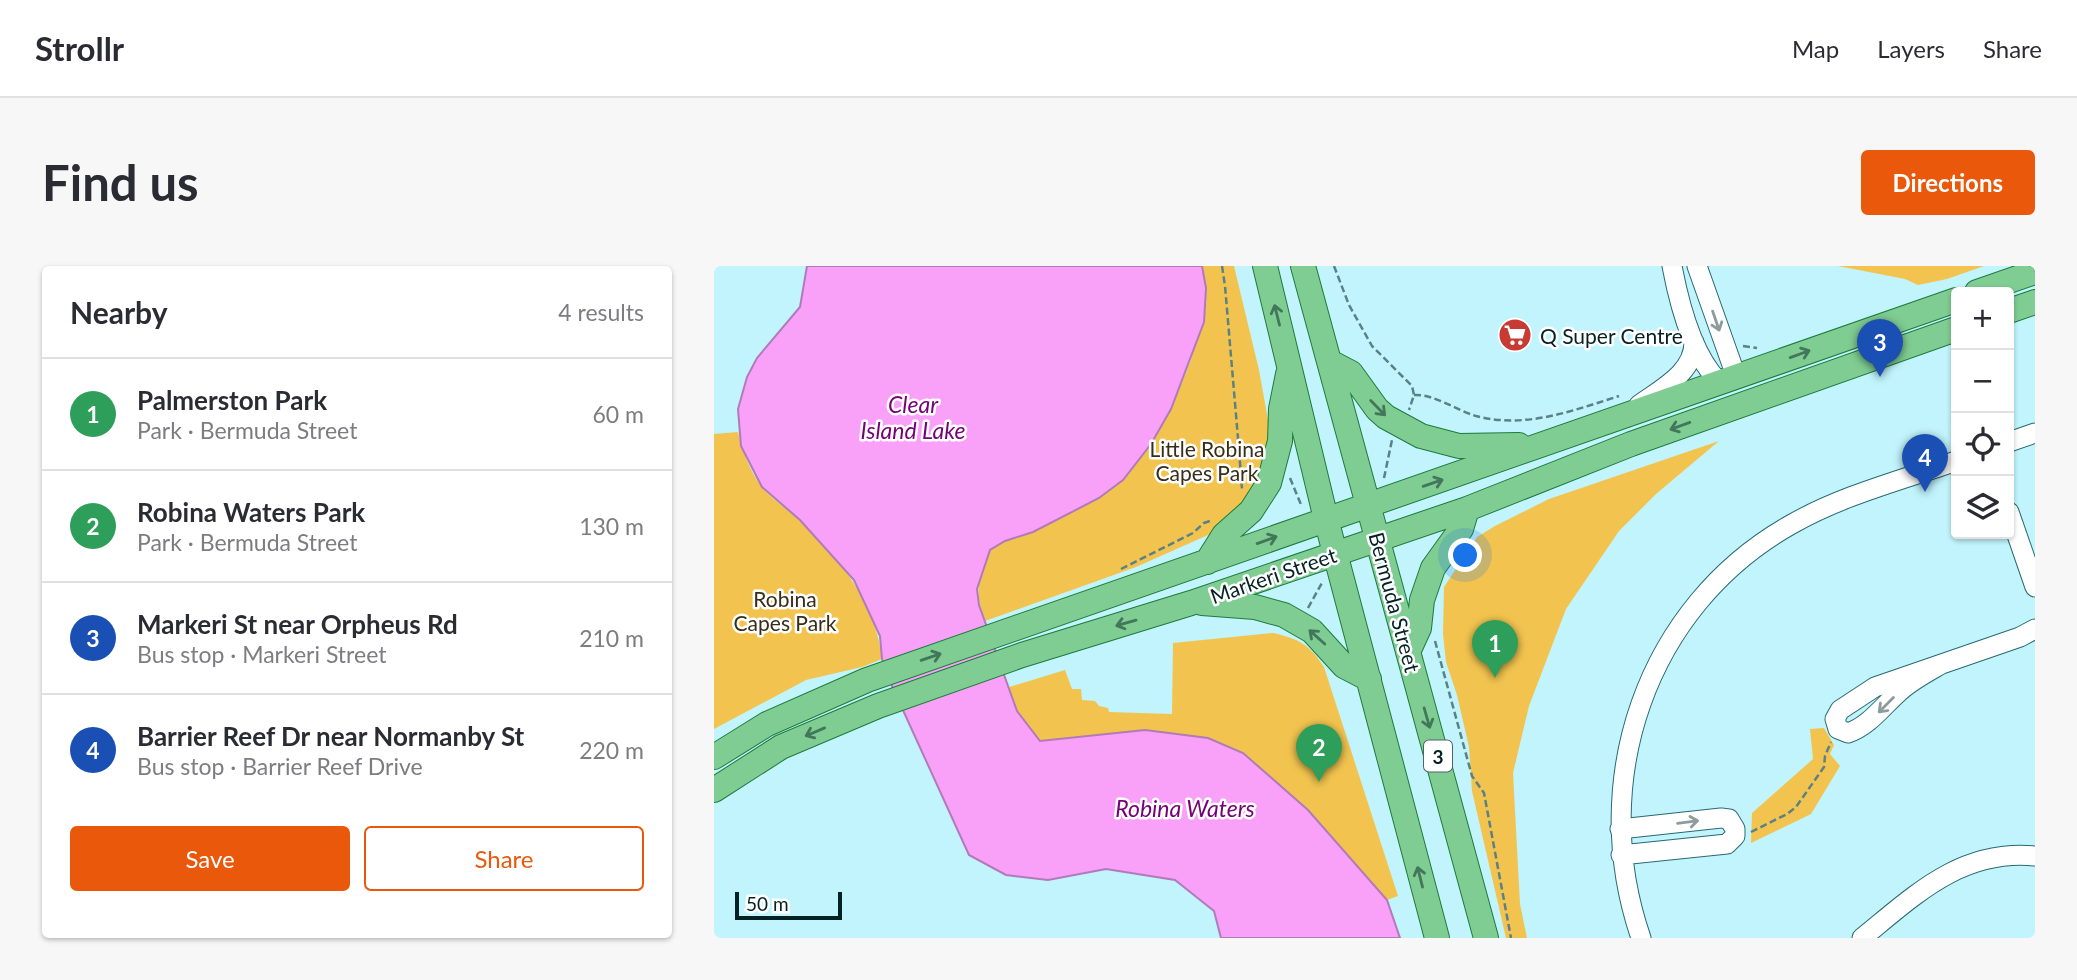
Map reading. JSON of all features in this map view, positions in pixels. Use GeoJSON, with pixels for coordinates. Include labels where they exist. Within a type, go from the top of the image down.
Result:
{"type":"FeatureCollection","features":[{"type":"Feature","properties":{"kind":"main road","name":"3"},"geometry":{"type":"LineString","coordinates":[[1265,266],[1326,519],[1437,938]]}},
{"type":"Feature","properties":{"kind":"main road","name":"Bermuda Street"},"geometry":{"type":"LineString","coordinates":[[1303,266],[1486,938]]}},
{"type":"Feature","properties":{"kind":"main road"},"geometry":{"type":"LineString","coordinates":[[1992,287],[2035,272]]}},
{"type":"Feature","properties":{"kind":"main road","name":"Markeri Street"},"geometry":{"type":"LineString","coordinates":[[714,757],[767,724],[867,680],[1534,447],[1621,406],[1727,379],[1951,302]]}},
{"type":"Feature","properties":{"kind":"main road"},"geometry":{"type":"LineString","coordinates":[[2014,309],[2035,302]]}},
{"type":"Feature","properties":{"kind":"main road","name":"Markeri Street"},"geometry":{"type":"LineString","coordinates":[[714,790],[781,747],[878,706],[1022,655],[1191,603],[1467,509],[1632,444],[1951,331]]}},
{"type":"Feature","properties":{"kind":"main road"},"geometry":{"type":"LineString","coordinates":[[1330,362],[1351,373],[1386,417],[1421,436],[1459,446],[1507,444],[1534,447]]}},
{"type":"Feature","properties":{"kind":"main road"},"geometry":{"type":"LineString","coordinates":[[1207,562],[1224,535],[1251,512],[1269,482],[1280,442],[1281,409],[1289,364]]}},
{"type":"Feature","properties":{"kind":"main road"},"geometry":{"type":"LineString","coordinates":[[1727,379],[1745,403]]}},
{"type":"Feature","properties":{"kind":"main road"},"geometry":{"type":"LineString","coordinates":[[1408,652],[1419,628],[1423,600],[1433,568],[1461,530],[1467,509]]}},
{"type":"Feature","properties":{"kind":"main road"},"geometry":{"type":"LineString","coordinates":[[1191,603],[1255,607],[1284,615],[1312,631],[1344,666],[1369,679]]}},
{"type":"Feature","properties":{"kind":"street"},"geometry":{"type":"LineString","coordinates":[[1672,266],[1703,364],[1727,379]]}},
{"type":"Feature","properties":{"kind":"street"},"geometry":{"type":"LineString","coordinates":[[1697,266],[1727,379]]}},
{"type":"Feature","properties":{"kind":"street"},"geometry":{"type":"LineString","coordinates":[[1621,406],[1681,373],[1693,356],[1691,333],[1694,304],[1706,293]]}},
{"type":"Feature","properties":{"kind":"street"},"geometry":{"type":"LineString","coordinates":[[2014,440],[2035,433]]}},
{"type":"Feature","properties":{"kind":"street"},"geometry":{"type":"LineString","coordinates":[[1641,938],[1632,911],[1621,855],[1620,829],[1626,758],[1647,686],[1675,635],[1709,592],[1749,553],[1793,524],[1822,509],[1951,463]]}},
{"type":"Feature","properties":{"kind":"street"},"geometry":{"type":"LineString","coordinates":[[2014,526],[2035,587]]}},
{"type":"Feature","properties":{"kind":"street"},"geometry":{"type":"LineString","coordinates":[[1837,727],[1842,732],[1854,731],[1872,719],[1914,680],[1940,665],[2020,637],[2035,629]]}},
{"type":"Feature","properties":{"kind":"street"},"geometry":{"type":"LineString","coordinates":[[1620,829],[1721,818],[1729,819],[1734,824],[1735,836],[1724,844],[1621,855]]}},
{"type":"Feature","properties":{"kind":"street"},"geometry":{"type":"LineString","coordinates":[[1862,938],[1946,873],[1987,859],[2035,856]]}},
{"type":"Feature","properties":{"kind":"path"},"geometry":{"type":"LineString","coordinates":[[1222,266],[1226,286],[1241,492]]}},
{"type":"Feature","properties":{"kind":"path"},"geometry":{"type":"LineString","coordinates":[[1334,266],[1349,305],[1372,346],[1409,382],[1415,396],[1404,418]]}},
{"type":"Feature","properties":{"kind":"path"},"geometry":{"type":"LineString","coordinates":[[1738,343],[1748,348],[1764,347]]}},
{"type":"Feature","properties":{"kind":"path"},"geometry":{"type":"LineString","coordinates":[[1415,396],[1424,395],[1485,418],[1510,421],[1621,406]]}},
{"type":"Feature","properties":{"kind":"path"},"geometry":{"type":"LineString","coordinates":[[1383,484],[1396,432]]}},
{"type":"Feature","properties":{"kind":"path"},"geometry":{"type":"LineString","coordinates":[[1238,450],[1259,457]]}},
{"type":"Feature","properties":{"kind":"path"},"geometry":{"type":"LineString","coordinates":[[1286,474],[1293,483],[1302,509]]}},
{"type":"Feature","properties":{"kind":"path"},"geometry":{"type":"LineString","coordinates":[[1120,570],[1193,533],[1204,523],[1214,521]]}},
{"type":"Feature","properties":{"kind":"path"},"geometry":{"type":"LineString","coordinates":[[1308,608],[1323,581]]}},
{"type":"Feature","properties":{"kind":"path"},"geometry":{"type":"LineString","coordinates":[[1434,636],[1472,776],[1484,793],[1511,938]]}},
{"type":"Feature","properties":{"kind":"path"},"geometry":{"type":"LineString","coordinates":[[1735,836],[1742,836],[1796,807],[1824,767],[1825,756],[1837,727]]}},
{"type":"Feature","properties":{"kind":"green space","name":"Little Robina Capes Park"},"geometry":{"type":"Polygon","coordinates":[[[1202,266],[1234,266],[1259,370],[1268,420],[1268,452],[1251,496],[1224,524],[1208,535],[1136,567],[985,621],[979,602],[979,585],[990,550],[1005,541],[1033,532],[1099,498],[1123,480],[1151,444],[1171,409],[1191,360],[1206,288],[1202,266]]]}},
{"type":"Feature","properties":{"kind":"green space"},"geometry":{"type":"Polygon","coordinates":[[[1838,266],[1984,266],[1947,279],[1918,285],[1905,279],[1838,266]]]}},
{"type":"Feature","properties":{"kind":"green space","name":"Robina Capes Park"},"geometry":{"type":"Polygon","coordinates":[[[738,432],[747,460],[761,486],[816,537],[854,584],[872,619],[882,659],[862,667],[806,680],[714,729],[714,434],[738,432]]]}},
{"type":"Feature","properties":{"kind":"green space"},"geometry":{"type":"Polygon","coordinates":[[[1719,441],[1656,494],[1619,531],[1566,609],[1529,706],[1513,773],[1520,904],[1527,938],[1506,938],[1472,791],[1469,747],[1446,662],[1443,634],[1444,587],[1477,537],[1495,526],[1549,499],[1719,441]]]}},
{"type":"Feature","properties":{"kind":"green space"},"geometry":{"type":"Polygon","coordinates":[[[1273,633],[1303,644],[1324,667],[1398,896],[1387,900],[1308,810],[1243,753],[1145,730],[1040,741],[1017,711],[1009,687],[1065,670],[1072,689],[1081,689],[1082,700],[1095,701],[1099,706],[1108,708],[1109,712],[1172,714],[1173,643],[1273,633]]]}},
{"type":"Feature","properties":{"kind":"green space"},"geometry":{"type":"Polygon","coordinates":[[[1824,728],[1834,745],[1830,754],[1840,766],[1811,814],[1751,843],[1752,813],[1813,759],[1810,729],[1824,728]]]}},
{"type":"Feature","properties":{"kind":"water","name":"Clear Island Lake"},"geometry":{"type":"Polygon","coordinates":[[[807,266],[1202,266],[1206,288],[1204,322],[1171,409],[1151,444],[1123,480],[1099,498],[1033,532],[1005,541],[990,550],[977,589],[979,605],[1017,711],[1040,741],[1145,730],[1208,738],[1243,753],[1308,810],[1387,900],[1400,938],[1221,938],[1214,911],[1175,880],[1106,869],[1048,880],[1006,875],[969,855],[892,686],[882,659],[880,636],[854,580],[800,520],[762,487],[741,446],[738,409],[747,377],[757,358],[800,307],[807,266]]]}},
{"type":"Feature","properties":{"kind":"place","name":"Q Super Centre"},"geometry":{"type":"Point","coordinates":[1515,335]}},
{"type":"Feature","properties":{"kind":"place","name":"Markeri St near Orpheus Rd"},"geometry":{"type":"Point","coordinates":[1880,377]}},
{"type":"Feature","properties":{"kind":"place","name":"Barrier Reef Dr near Normanby St"},"geometry":{"type":"Point","coordinates":[1925,492]}},
{"type":"Feature","properties":{"kind":"place","name":"Palmerston Park"},"geometry":{"type":"Point","coordinates":[1495,678]}},
{"type":"Feature","properties":{"kind":"place","name":"Robina Waters Park"},"geometry":{"type":"Point","coordinates":[1319,782]}},
{"type":"Feature","properties":{"kind":"water label","name":"Robina Waters"},"geometry":{"type":"Point","coordinates":[1185,808]}}]}
